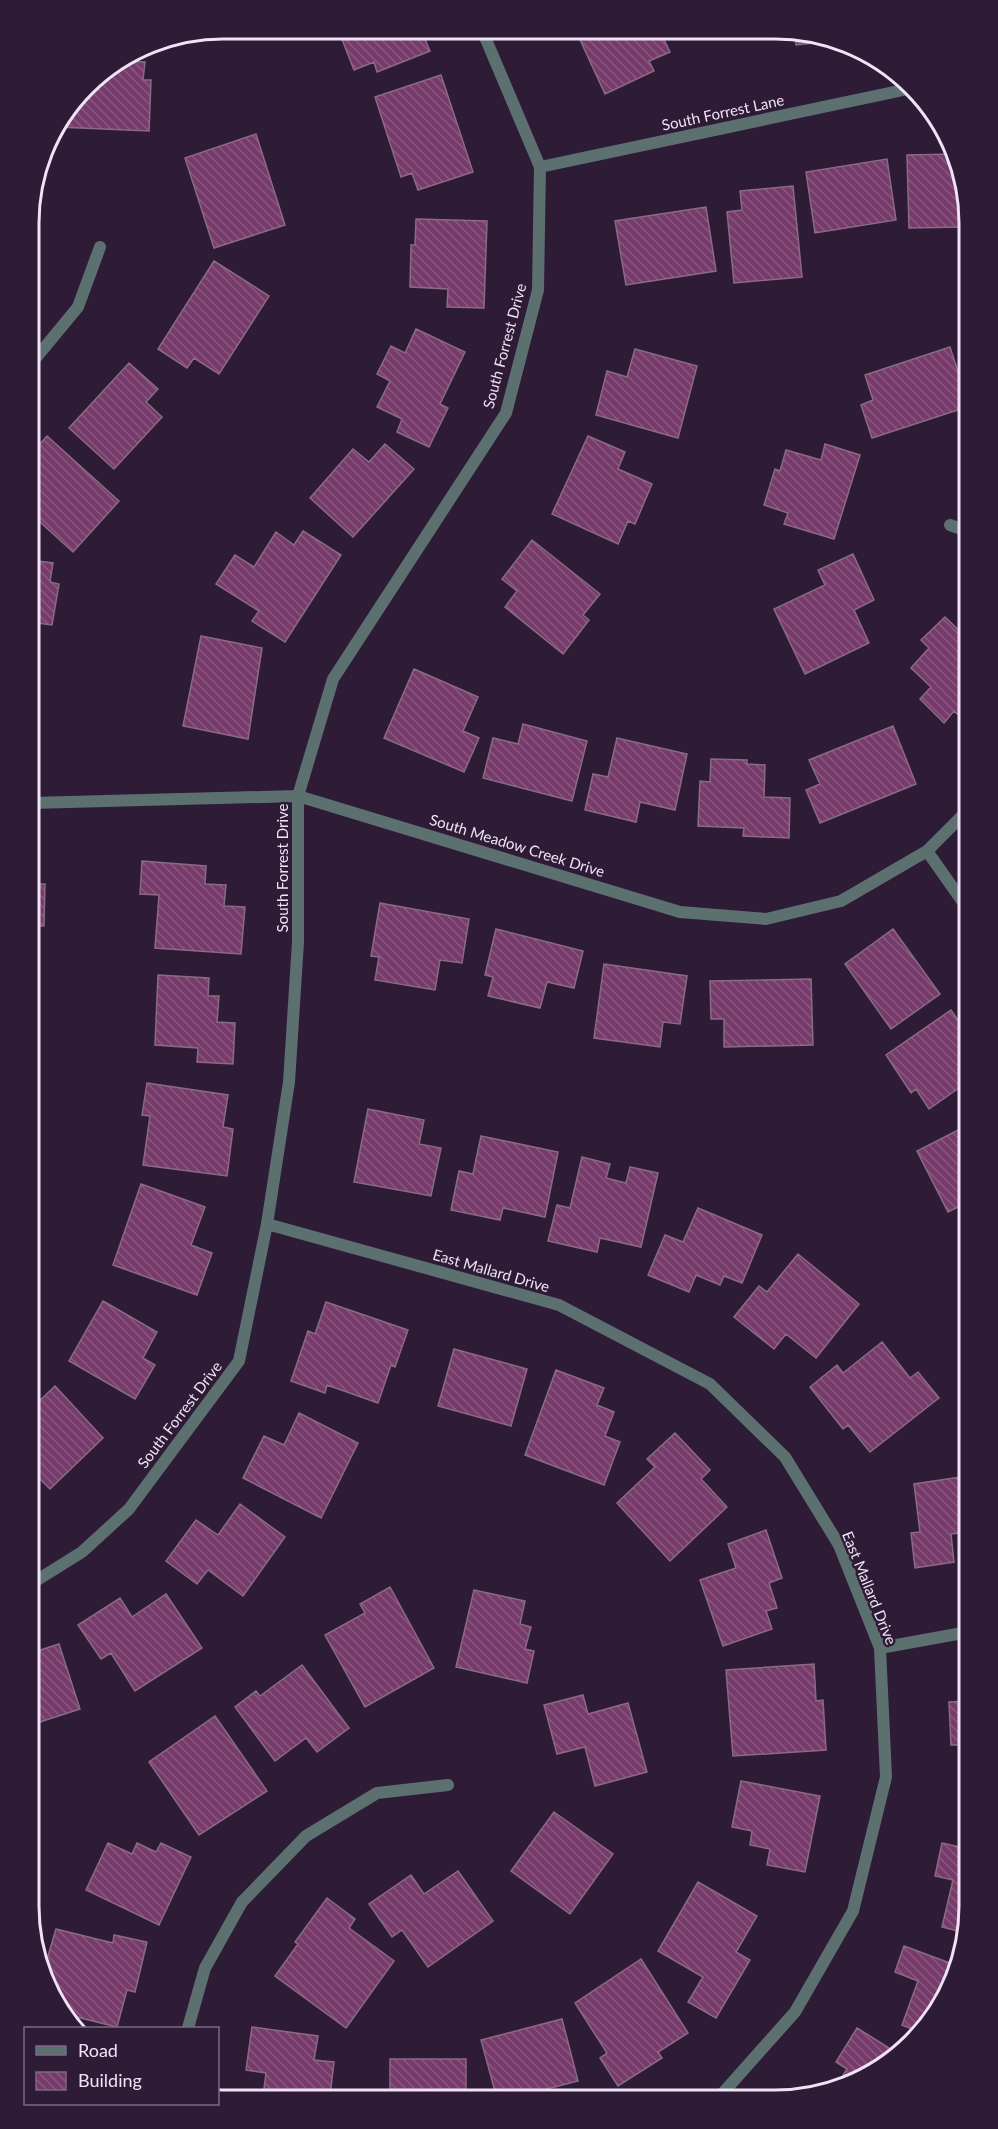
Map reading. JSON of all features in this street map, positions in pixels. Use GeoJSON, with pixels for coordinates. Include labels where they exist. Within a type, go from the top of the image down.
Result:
{"type":"FeatureCollection","features":[{"type":"Feature","properties":{"kind":"street","name":"South Forrest Drive"},"geometry":{"type":"LineString","coordinates":[[39,1579],[82,1552],[129,1509],[239,1361],[267,1224],[290,1082],[298,942],[298,796],[333,679],[506,413],[538,290],[540,167],[486,39]]}},
{"type":"Feature","properties":{"kind":"street","name":"South Forrest Lane"},"geometry":{"type":"LineString","coordinates":[[540,167],[902,90]]}},
{"type":"Feature","properties":{"kind":"street"},"geometry":{"type":"LineString","coordinates":[[39,354],[78,307],[100,247]]}},
{"type":"Feature","properties":{"kind":"street"},"geometry":{"type":"LineString","coordinates":[[950,525],[959,528]]}},
{"type":"Feature","properties":{"kind":"street","name":"South Meadow Creek Drive"},"geometry":{"type":"LineString","coordinates":[[39,803],[298,796],[681,912],[766,919],[841,901],[927,851],[959,819]]}},
{"type":"Feature","properties":{"kind":"street"},"geometry":{"type":"LineString","coordinates":[[927,851],[959,896]]}},
{"type":"Feature","properties":{"kind":"street","name":"East Mallard Drive"},"geometry":{"type":"LineString","coordinates":[[267,1224],[559,1305],[710,1384],[785,1457],[839,1545],[880,1648],[886,1777],[853,1911],[795,2012],[726,2090]]}},
{"type":"Feature","properties":{"kind":"street"},"geometry":{"type":"LineString","coordinates":[[880,1648],[959,1634]]}},
{"type":"Feature","properties":{"kind":"street"},"geometry":{"type":"LineString","coordinates":[[188,2027],[205,1968],[242,1902],[306,1836],[377,1793],[448,1785]]}},
{"type":"Feature","properties":{"kind":"building"},"geometry":{"type":"Polygon","coordinates":[[[342,39],[425,39],[430,51],[377,72],[374,62],[354,70],[342,39]]]}},
{"type":"Feature","properties":{"kind":"building"},"geometry":{"type":"Polygon","coordinates":[[[580,39],[664,39],[670,52],[649,61],[654,71],[605,94],[580,39]]]}},
{"type":"Feature","properties":{"kind":"building"},"geometry":{"type":"Polygon","coordinates":[[[796,41],[812,43],[796,45],[796,41]]]}},
{"type":"Feature","properties":{"kind":"building"},"geometry":{"type":"Polygon","coordinates":[[[136,62],[145,62],[143,80],[151,80],[149,131],[66,127],[93,93],[121,70],[136,62]]]}},
{"type":"Feature","properties":{"kind":"building"},"geometry":{"type":"Polygon","coordinates":[[[441,75],[473,172],[418,190],[412,173],[401,177],[375,97],[441,75]]]}},
{"type":"Feature","properties":{"kind":"building"},"geometry":{"type":"Polygon","coordinates":[[[256,134],[285,225],[214,248],[185,158],[256,134]]]}},
{"type":"Feature","properties":{"kind":"building"},"geometry":{"type":"Polygon","coordinates":[[[945,154],[953,175],[959,227],[909,228],[907,155],[945,154]]]}},
{"type":"Feature","properties":{"kind":"building"},"geometry":{"type":"Polygon","coordinates":[[[887,159],[896,220],[815,233],[806,172],[887,159]]]}},
{"type":"Feature","properties":{"kind":"building"},"geometry":{"type":"Polygon","coordinates":[[[793,186],[802,277],[734,283],[727,212],[742,210],[740,191],[793,186]]]}},
{"type":"Feature","properties":{"kind":"building"},"geometry":{"type":"Polygon","coordinates":[[[706,207],[716,271],[626,285],[615,221],[706,207]]]}},
{"type":"Feature","properties":{"kind":"building"},"geometry":{"type":"Polygon","coordinates":[[[416,219],[487,221],[484,308],[447,307],[448,289],[410,287],[411,245],[415,245],[416,219]]]}},
{"type":"Feature","properties":{"kind":"building"},"geometry":{"type":"Polygon","coordinates":[[[214,261],[269,296],[219,374],[194,358],[187,368],[158,349],[214,261]]]}},
{"type":"Feature","properties":{"kind":"building"},"geometry":{"type":"Polygon","coordinates":[[[416,329],[465,352],[440,404],[448,408],[429,447],[397,432],[402,419],[377,407],[390,381],[377,374],[391,346],[405,353],[416,329]]]}},
{"type":"Feature","properties":{"kind":"building"},"geometry":{"type":"Polygon","coordinates":[[[950,347],[959,375],[959,410],[872,438],[861,405],[873,400],[865,375],[950,347]]]}},
{"type":"Feature","properties":{"kind":"building"},"geometry":{"type":"Polygon","coordinates":[[[635,349],[697,366],[678,438],[596,415],[607,371],[627,377],[635,349]]]}},
{"type":"Feature","properties":{"kind":"building"},"geometry":{"type":"Polygon","coordinates":[[[129,363],[158,389],[146,402],[162,417],[114,469],[69,428],[129,363]]]}},
{"type":"Feature","properties":{"kind":"building"},"geometry":{"type":"Polygon","coordinates":[[[47,436],[119,501],[73,552],[39,521],[39,445],[47,436]]]}},
{"type":"Feature","properties":{"kind":"building"},"geometry":{"type":"Polygon","coordinates":[[[588,436],[625,452],[618,469],[652,484],[635,524],[628,521],[618,544],[552,514],[588,436]]]}},
{"type":"Feature","properties":{"kind":"building"},"geometry":{"type":"Polygon","coordinates":[[[385,444],[414,469],[353,537],[310,498],[353,449],[369,462],[385,444]]]}},
{"type":"Feature","properties":{"kind":"building"},"geometry":{"type":"Polygon","coordinates":[[[825,444],[860,455],[834,539],[784,524],[788,513],[764,505],[775,469],[780,471],[786,450],[821,460],[825,444]]]}},
{"type":"Feature","properties":{"kind":"building"},"geometry":{"type":"Polygon","coordinates":[[[303,531],[341,555],[285,642],[252,621],[259,611],[216,584],[235,555],[254,567],[276,532],[294,545],[303,531]]]}},
{"type":"Feature","properties":{"kind":"building"},"geometry":{"type":"Polygon","coordinates":[[[532,540],[600,594],[583,615],[589,620],[563,654],[505,607],[517,591],[502,579],[532,540]]]}},
{"type":"Feature","properties":{"kind":"building"},"geometry":{"type":"Polygon","coordinates":[[[853,554],[874,600],[854,610],[869,643],[805,674],[774,609],[825,585],[818,570],[853,554]]]}},
{"type":"Feature","properties":{"kind":"building"},"geometry":{"type":"Polygon","coordinates":[[[39,561],[53,563],[50,582],[59,584],[52,625],[39,623],[39,561]]]}},
{"type":"Feature","properties":{"kind":"building"},"geometry":{"type":"Polygon","coordinates":[[[945,617],[959,630],[959,716],[954,711],[944,723],[920,699],[931,687],[911,668],[929,648],[921,640],[945,617]]]}},
{"type":"Feature","properties":{"kind":"building"},"geometry":{"type":"Polygon","coordinates":[[[201,636],[262,648],[248,739],[183,726],[201,636]]]}},
{"type":"Feature","properties":{"kind":"building"},"geometry":{"type":"Polygon","coordinates":[[[414,669],[478,697],[463,731],[479,738],[464,772],[384,738],[414,669]]]}},
{"type":"Feature","properties":{"kind":"building"},"geometry":{"type":"Polygon","coordinates":[[[523,724],[587,741],[572,801],[483,778],[493,738],[518,744],[523,724]]]}},
{"type":"Feature","properties":{"kind":"building"},"geometry":{"type":"Polygon","coordinates":[[[893,726],[916,784],[820,823],[806,790],[820,784],[809,760],[893,726]]]}},
{"type":"Feature","properties":{"kind":"building"},"geometry":{"type":"Polygon","coordinates":[[[617,738],[687,754],[675,810],[640,802],[636,822],[585,810],[593,774],[608,777],[617,738]]]}},
{"type":"Feature","properties":{"kind":"building"},"geometry":{"type":"Polygon","coordinates":[[[711,759],[747,760],[747,764],[765,765],[764,797],[790,798],[789,838],[743,836],[744,828],[698,826],[700,781],[710,782],[711,759]]]}},
{"type":"Feature","properties":{"kind":"building"},"geometry":{"type":"Polygon","coordinates":[[[142,861],[206,866],[205,884],[226,885],[224,906],[245,907],[241,954],[155,948],[159,895],[140,894],[142,861]]]}},
{"type":"Feature","properties":{"kind":"building"},"geometry":{"type":"Polygon","coordinates":[[[39,884],[45,884],[44,926],[39,926],[39,884]]]}},
{"type":"Feature","properties":{"kind":"building"},"geometry":{"type":"Polygon","coordinates":[[[380,903],[469,919],[462,963],[440,960],[435,990],[375,980],[379,957],[371,956],[380,903]]]}},
{"type":"Feature","properties":{"kind":"building"},"geometry":{"type":"Polygon","coordinates":[[[496,929],[583,951],[574,988],[547,982],[540,1008],[488,996],[493,977],[485,975],[496,929]]]}},
{"type":"Feature","properties":{"kind":"building"},"geometry":{"type":"Polygon","coordinates":[[[893,929],[940,994],[891,1029],[845,964],[893,929]]]}},
{"type":"Feature","properties":{"kind":"building"},"geometry":{"type":"Polygon","coordinates":[[[604,964],[687,976],[680,1024],[663,1022],[660,1047],[594,1038],[604,964]]]}},
{"type":"Feature","properties":{"kind":"building"},"geometry":{"type":"Polygon","coordinates":[[[158,975],[209,978],[208,996],[219,996],[217,1022],[235,1023],[233,1064],[197,1062],[198,1048],[155,1045],[158,975]]]}},
{"type":"Feature","properties":{"kind":"building"},"geometry":{"type":"Polygon","coordinates":[[[811,979],[813,1045],[724,1047],[724,1019],[711,1019],[710,981],[811,979]]]}},
{"type":"Feature","properties":{"kind":"building"},"geometry":{"type":"Polygon","coordinates":[[[951,1010],[959,1022],[959,1088],[929,1109],[916,1089],[911,1093],[886,1055],[951,1010]]]}},
{"type":"Feature","properties":{"kind":"building"},"geometry":{"type":"Polygon","coordinates":[[[147,1083],[228,1095],[223,1127],[233,1129],[227,1176],[143,1165],[150,1116],[142,1115],[147,1083]]]}},
{"type":"Feature","properties":{"kind":"building"},"geometry":{"type":"Polygon","coordinates":[[[368,1109],[424,1120],[419,1144],[441,1148],[431,1196],[354,1182],[368,1109]]]}},
{"type":"Feature","properties":{"kind":"building"},"geometry":{"type":"Polygon","coordinates":[[[959,1130],[959,1206],[948,1212],[917,1151],[959,1130]]]}},
{"type":"Feature","properties":{"kind":"building"},"geometry":{"type":"Polygon","coordinates":[[[481,1136],[558,1152],[545,1217],[503,1208],[500,1220],[451,1210],[459,1171],[473,1174],[481,1136]]]}},
{"type":"Feature","properties":{"kind":"building"},"geometry":{"type":"Polygon","coordinates":[[[582,1157],[610,1164],[606,1178],[626,1183],[630,1167],[658,1173],[641,1247],[600,1238],[597,1252],[548,1241],[557,1205],[570,1208],[582,1157]]]}},
{"type":"Feature","properties":{"kind":"building"},"geometry":{"type":"Polygon","coordinates":[[[141,1184],[205,1207],[191,1245],[212,1253],[197,1295],[113,1265],[141,1184]]]}},
{"type":"Feature","properties":{"kind":"building"},"geometry":{"type":"Polygon","coordinates":[[[698,1208],[762,1235],[742,1283],[724,1276],[720,1285],[696,1275],[689,1292],[648,1275],[665,1235],[683,1242],[698,1208]]]}},
{"type":"Feature","properties":{"kind":"building"},"geometry":{"type":"Polygon","coordinates":[[[798,1254],[859,1304],[816,1358],[786,1334],[774,1349],[734,1317],[759,1286],[767,1292],[798,1254]]]}},
{"type":"Feature","properties":{"kind":"building"},"geometry":{"type":"Polygon","coordinates":[[[103,1301],[157,1332],[143,1358],[155,1365],[135,1399],[69,1361],[103,1301]]]}},
{"type":"Feature","properties":{"kind":"building"},"geometry":{"type":"Polygon","coordinates":[[[326,1302],[408,1330],[395,1367],[391,1365],[378,1403],[327,1385],[325,1393],[291,1381],[308,1331],[315,1334],[326,1302]]]}},
{"type":"Feature","properties":{"kind":"building"},"geometry":{"type":"Polygon","coordinates":[[[882,1342],[910,1378],[918,1372],[939,1398],[870,1452],[848,1425],[843,1429],[810,1387],[837,1365],[843,1373],[882,1342]]]}},
{"type":"Feature","properties":{"kind":"building"},"geometry":{"type":"Polygon","coordinates":[[[454,1349],[527,1369],[511,1426],[438,1406],[454,1349]]]}},
{"type":"Feature","properties":{"kind":"building"},"geometry":{"type":"Polygon","coordinates":[[[556,1370],[604,1388],[597,1405],[614,1412],[605,1436],[620,1442],[604,1485],[525,1455],[556,1370]]]}},
{"type":"Feature","properties":{"kind":"building"},"geometry":{"type":"Polygon","coordinates":[[[55,1386],[103,1438],[50,1489],[39,1478],[39,1401],[55,1386]]]}},
{"type":"Feature","properties":{"kind":"building"},"geometry":{"type":"Polygon","coordinates":[[[299,1413],[358,1443],[321,1518],[243,1478],[264,1436],[284,1445],[299,1413]]]}},
{"type":"Feature","properties":{"kind":"building"},"geometry":{"type":"Polygon","coordinates":[[[675,1433],[710,1470],[701,1479],[727,1507],[670,1561],[617,1503],[655,1467],[647,1459],[675,1433]]]}},
{"type":"Feature","properties":{"kind":"building"},"geometry":{"type":"Polygon","coordinates":[[[959,1477],[959,1533],[951,1534],[954,1562],[915,1568],[911,1533],[920,1532],[914,1484],[959,1477]]]}},
{"type":"Feature","properties":{"kind":"building"},"geometry":{"type":"Polygon","coordinates":[[[240,1504],[285,1537],[243,1596],[208,1570],[197,1584],[166,1561],[196,1520],[218,1535],[240,1504]]]}},
{"type":"Feature","properties":{"kind":"building"},"geometry":{"type":"Polygon","coordinates":[[[766,1530],[782,1578],[769,1583],[777,1608],[766,1611],[772,1629],[723,1646],[700,1580],[736,1568],[728,1544],[766,1530]]]}},
{"type":"Feature","properties":{"kind":"building"},"geometry":{"type":"Polygon","coordinates":[[[390,1587],[434,1668],[365,1707],[325,1635],[365,1613],[360,1604],[390,1587]]]}},
{"type":"Feature","properties":{"kind":"building"},"geometry":{"type":"Polygon","coordinates":[[[474,1590],[525,1601],[520,1624],[531,1627],[525,1649],[534,1651],[527,1683],[456,1667],[474,1590]]]}},
{"type":"Feature","properties":{"kind":"building"},"geometry":{"type":"Polygon","coordinates":[[[166,1594],[202,1648],[135,1691],[111,1653],[101,1659],[78,1625],[120,1598],[132,1617],[166,1594]]]}},
{"type":"Feature","properties":{"kind":"building"},"geometry":{"type":"Polygon","coordinates":[[[59,1644],[80,1709],[39,1722],[39,1650],[59,1644]]]}},
{"type":"Feature","properties":{"kind":"building"},"geometry":{"type":"Polygon","coordinates":[[[814,1664],[816,1701],[823,1700],[826,1750],[733,1756],[726,1670],[814,1664]]]}},
{"type":"Feature","properties":{"kind":"building"},"geometry":{"type":"Polygon","coordinates":[[[302,1665],[349,1728],[317,1752],[306,1738],[275,1761],[235,1707],[256,1691],[260,1696],[302,1665]]]}},
{"type":"Feature","properties":{"kind":"building"},"geometry":{"type":"Polygon","coordinates":[[[583,1695],[588,1714],[628,1703],[647,1772],[595,1786],[585,1747],[557,1754],[544,1705],[583,1695]]]}},
{"type":"Feature","properties":{"kind":"building"},"geometry":{"type":"Polygon","coordinates":[[[959,1701],[959,1745],[951,1745],[949,1702],[959,1701]]]}},
{"type":"Feature","properties":{"kind":"building"},"geometry":{"type":"Polygon","coordinates":[[[215,1716],[267,1791],[199,1835],[149,1762],[215,1716]]]}},
{"type":"Feature","properties":{"kind":"building"},"geometry":{"type":"Polygon","coordinates":[[[741,1781],[820,1796],[805,1872],[767,1865],[770,1849],[750,1845],[752,1831],[732,1827],[741,1781]]]}},
{"type":"Feature","properties":{"kind":"building"},"geometry":{"type":"Polygon","coordinates":[[[554,1812],[613,1854],[570,1914],[511,1871],[554,1812]]]}},
{"type":"Feature","properties":{"kind":"building"},"geometry":{"type":"Polygon","coordinates":[[[108,1843],[132,1854],[137,1843],[156,1852],[161,1843],[191,1857],[159,1925],[86,1890],[108,1843]]]}},
{"type":"Feature","properties":{"kind":"building"},"geometry":{"type":"Polygon","coordinates":[[[942,1843],[959,1847],[957,1931],[942,1927],[953,1880],[935,1876],[942,1843]]]}},
{"type":"Feature","properties":{"kind":"building"},"geometry":{"type":"Polygon","coordinates":[[[458,1871],[493,1921],[428,1967],[402,1930],[392,1937],[369,1904],[411,1875],[424,1894],[458,1871]]]}},
{"type":"Feature","properties":{"kind":"building"},"geometry":{"type":"Polygon","coordinates":[[[698,1882],[757,1916],[736,1952],[750,1960],[716,2018],[688,2002],[703,1977],[658,1951],[698,1882]]]}},
{"type":"Feature","properties":{"kind":"building"},"geometry":{"type":"Polygon","coordinates":[[[327,1898],[355,1919],[349,1928],[394,1961],[346,2028],[275,1976],[298,1944],[295,1942],[327,1898]]]}},
{"type":"Feature","properties":{"kind":"building"},"geometry":{"type":"Polygon","coordinates":[[[56,1929],[113,1943],[114,1935],[147,1942],[135,1992],[127,1990],[117,2027],[76,2017],[64,1998],[47,1959],[56,1929]]]}},
{"type":"Feature","properties":{"kind":"building"},"geometry":{"type":"Polygon","coordinates":[[[904,1946],[950,1963],[934,1998],[911,2029],[902,2025],[918,1981],[895,1972],[904,1946]]]}},
{"type":"Feature","properties":{"kind":"building"},"geometry":{"type":"Polygon","coordinates":[[[641,1959],[688,2033],[658,2052],[662,2058],[618,2086],[600,2058],[607,2053],[575,2003],[641,1959]]]}},
{"type":"Feature","properties":{"kind":"building"},"geometry":{"type":"Polygon","coordinates":[[[562,2019],[578,2081],[543,2090],[495,2090],[481,2040],[562,2019]]]}},
{"type":"Feature","properties":{"kind":"building"},"geometry":{"type":"Polygon","coordinates":[[[252,2027],[318,2036],[314,2060],[334,2062],[331,2090],[264,2090],[266,2073],[246,2070],[252,2027]]]}},
{"type":"Feature","properties":{"kind":"building"},"geometry":{"type":"Polygon","coordinates":[[[857,2028],[891,2049],[867,2065],[842,2077],[847,2069],[836,2062],[857,2028]]]}},
{"type":"Feature","properties":{"kind":"building"},"geometry":{"type":"Polygon","coordinates":[[[390,2059],[466,2059],[466,2090],[390,2090],[390,2059]]]}}]}
